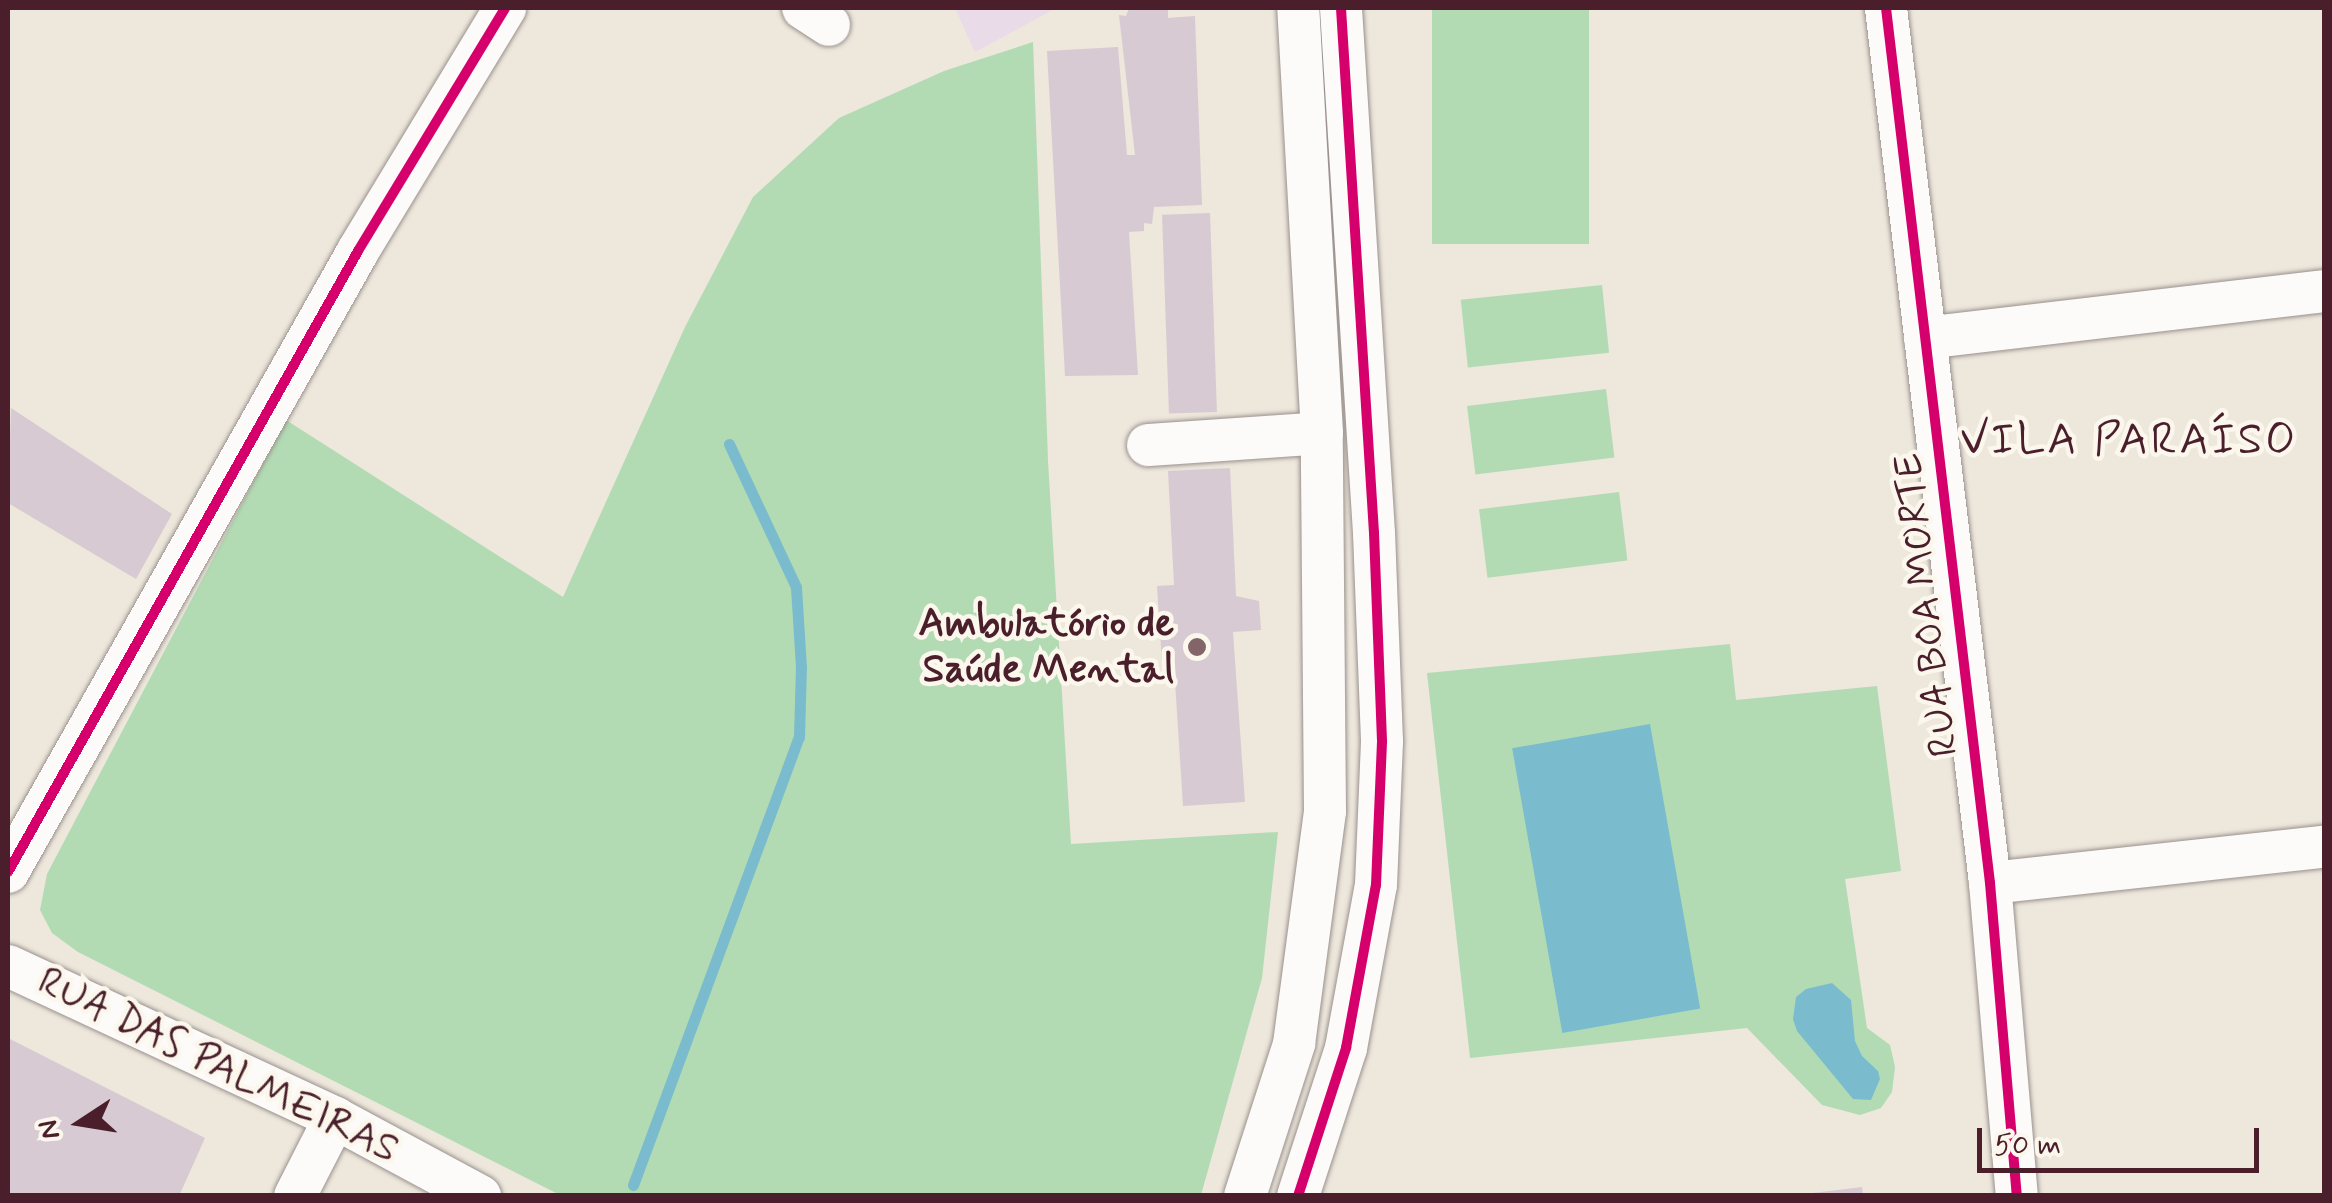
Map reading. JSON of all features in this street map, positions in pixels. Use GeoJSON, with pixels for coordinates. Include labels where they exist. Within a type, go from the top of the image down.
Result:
{"type":"FeatureCollection","features":[{"type":"Feature","properties":{"kind":"street"},"geometry":{"type":"LineString","coordinates":[[8,872],[358,251],[506,8]]}},
{"type":"Feature","properties":{"kind":"street"},"geometry":{"type":"LineString","coordinates":[[1245,1196],[1294,1044],[1326,811],[1322,433],[1298,8]]}},
{"type":"Feature","properties":{"kind":"street"},"geometry":{"type":"LineString","coordinates":[[1298,1196],[1346,1048],[1353,1012],[1376,885],[1382,741],[1374,533],[1341,8]]}},
{"type":"Feature","properties":{"kind":"street","name":"RUA BOA MORTE"},"geometry":{"type":"LineString","coordinates":[[1886,8],[1990,883],[2017,1196]]}},
{"type":"Feature","properties":{"kind":"street"},"geometry":{"type":"LineString","coordinates":[[1925,338],[2324,291]]}},
{"type":"Feature","properties":{"kind":"street"},"geometry":{"type":"LineString","coordinates":[[1148,446],[1322,433]]}},
{"type":"Feature","properties":{"kind":"street"},"geometry":{"type":"LineString","coordinates":[[1990,883],[2324,847]]}},
{"type":"Feature","properties":{"kind":"street","name":"RUA DAS PALMEIRAS"},"geometry":{"type":"LineString","coordinates":[[8,966],[335,1118],[480,1196]]}},
{"type":"Feature","properties":{"kind":"street"},"geometry":{"type":"LineString","coordinates":[[294,1196],[335,1118]]}},
{"type":"Feature","properties":{"kind":"shaded area"},"geometry":{"type":"Polygon","coordinates":[[[955,8],[1056,8],[975,52],[955,8]]]}},
{"type":"Feature","properties":{"kind":"green space"},"geometry":{"type":"Polygon","coordinates":[[[1432,8],[1589,8],[1589,244],[1432,244],[1432,8]]]}},
{"type":"Feature","properties":{"kind":"green space"},"geometry":{"type":"Polygon","coordinates":[[[1033,42],[1048,461],[1071,844],[1278,832],[1262,978],[1201,1195],[560,1195],[78,952],[52,933],[40,910],[47,874],[286,420],[563,597],[685,327],[753,197],[839,118],[944,71],[1033,42]]]}},
{"type":"Feature","properties":{"kind":"green space"},"geometry":{"type":"Polygon","coordinates":[[[1602,285],[1609,353],[1468,367],[1461,300],[1602,285]]]}},
{"type":"Feature","properties":{"kind":"green space"},"geometry":{"type":"Polygon","coordinates":[[[1606,389],[1614,457],[1475,475],[1467,406],[1606,389]]]}},
{"type":"Feature","properties":{"kind":"green space"},"geometry":{"type":"Polygon","coordinates":[[[1619,492],[1627,560],[1487,578],[1479,509],[1619,492]]]}},
{"type":"Feature","properties":{"kind":"green space"},"geometry":{"type":"Polygon","coordinates":[[[1730,644],[1736,700],[1877,686],[1901,871],[1845,879],[1867,1028],[1890,1045],[1895,1067],[1892,1092],[1881,1108],[1860,1115],[1822,1105],[1747,1028],[1470,1058],[1427,673],[1730,644]]]}},
{"type":"Feature","properties":{"kind":"water"},"geometry":{"type":"Polygon","coordinates":[[[1650,724],[1700,1009],[1562,1033],[1512,748],[1650,724]]]}},
{"type":"Feature","properties":{"kind":"water"},"geometry":{"type":"Polygon","coordinates":[[[1832,983],[1851,1000],[1855,1041],[1862,1056],[1878,1071],[1880,1079],[1871,1100],[1853,1099],[1797,1031],[1793,1019],[1796,997],[1806,989],[1832,983]]]}},
{"type":"Feature","properties":{"kind":"building"},"geometry":{"type":"Polygon","coordinates":[[[1129,8],[1168,8],[1168,18],[1195,16],[1202,205],[1154,207],[1152,224],[1144,223],[1144,231],[1129,232],[1138,375],[1065,376],[1047,51],[1118,47],[1127,155],[1135,155],[1119,15],[1126,16],[1129,8]]]}},
{"type":"Feature","properties":{"kind":"building"},"geometry":{"type":"Polygon","coordinates":[[[1210,213],[1217,412],[1169,414],[1162,215],[1210,213]]]}},
{"type":"Feature","properties":{"kind":"building"},"geometry":{"type":"Polygon","coordinates":[[[11,408],[172,514],[136,579],[8,503],[11,408]]]}},
{"type":"Feature","properties":{"kind":"building","name":"Ambulatório de Saúde Mental"},"geometry":{"type":"Polygon","coordinates":[[[1230,468],[1236,596],[1259,601],[1261,630],[1233,632],[1245,802],[1183,806],[1174,666],[1162,663],[1157,586],[1174,585],[1168,471],[1230,468]]]}},
{"type":"Feature","properties":{"kind":"building"},"geometry":{"type":"Polygon","coordinates":[[[8,1038],[205,1138],[179,1196],[8,1196],[8,1038]]]}},
{"type":"Feature","properties":{"kind":"building"},"geometry":{"type":"Polygon","coordinates":[[[1862,1187],[1863,1196],[1813,1196],[1813,1193],[1862,1187]]]}},
{"type":"Feature","properties":{"kind":"waterway"},"geometry":{"type":"LineString","coordinates":[[633,1185],[799,737],[801,667],[796,587],[729,444]]}},
{"type":"Feature","properties":{"kind":"cycle path"},"geometry":{"type":"LineString","coordinates":[[8,872],[358,251],[505,8]]}},
{"type":"Feature","properties":{"kind":"cycle path"},"geometry":{"type":"LineString","coordinates":[[1298,1196],[1346,1048],[1376,885],[1382,741],[1374,533],[1341,8]]}},
{"type":"Feature","properties":{"kind":"cycle path"},"geometry":{"type":"LineString","coordinates":[[1886,8],[1990,883],[2017,1196]]}},
{"type":"Feature","properties":{"kind":"place","name":"Ambulatório de Saúde Mental"},"geometry":{"type":"Point","coordinates":[1197,647]}},
{"type":"Feature","properties":{"kind":"district","name":"VILA PARAÍSO"},"geometry":{"type":"Point","coordinates":[2129,441]}}]}
